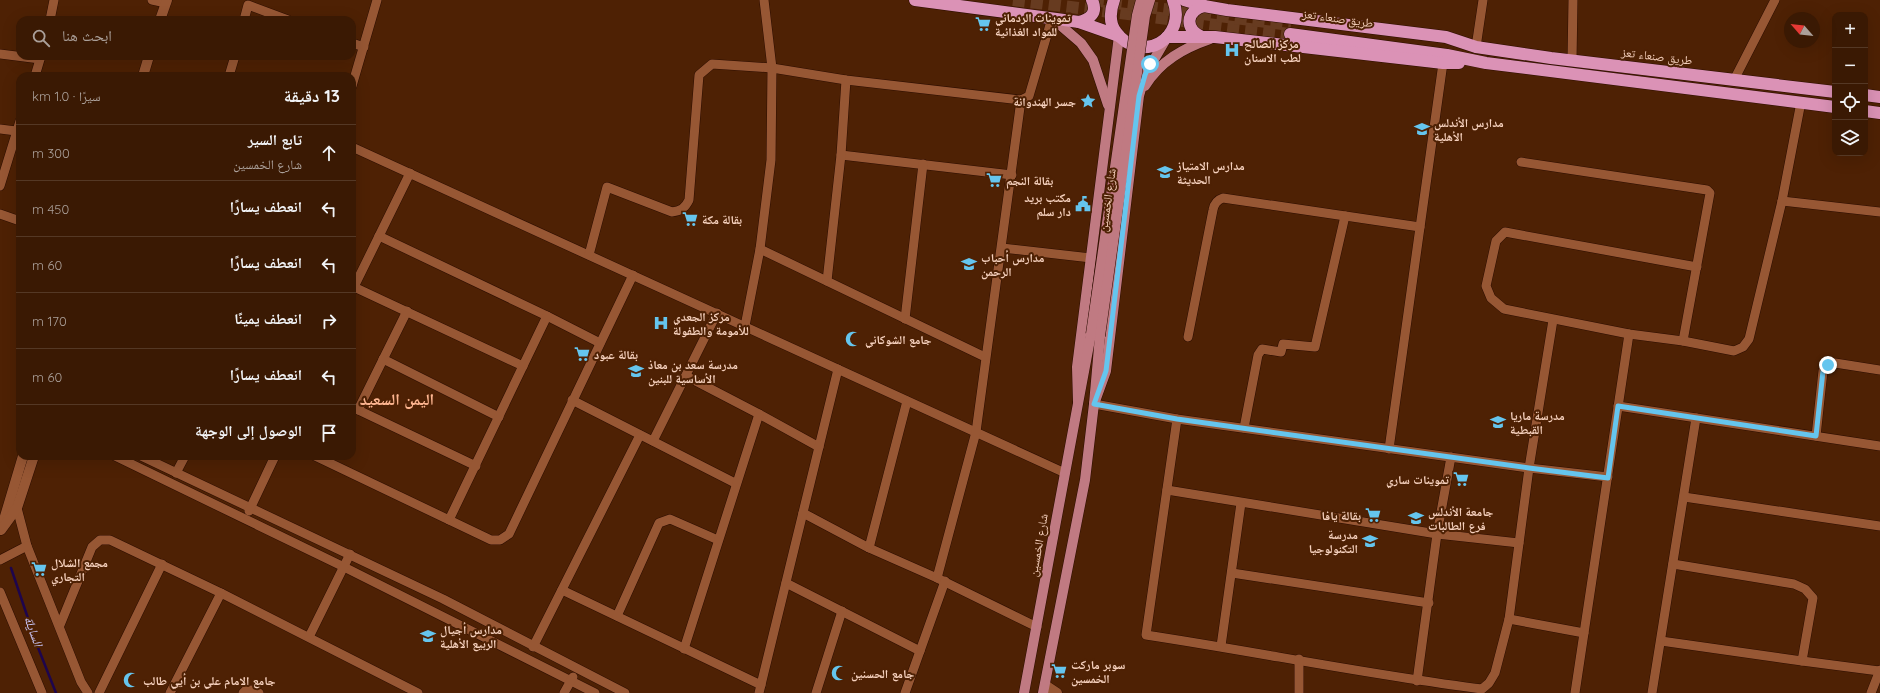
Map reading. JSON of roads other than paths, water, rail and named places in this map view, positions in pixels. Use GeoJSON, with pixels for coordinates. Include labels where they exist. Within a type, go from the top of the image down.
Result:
{"type":"FeatureCollection","features":[{"type":"Feature","properties":{"kind":"highway"},"geometry":{"type":"LineString","coordinates":[[915,0],[1079,22],[1119,36]]}},
{"type":"Feature","properties":{"kind":"highway"},"geometry":{"type":"LineString","coordinates":[[1079,22],[1089,19],[1094,13],[1095,5],[1092,0]]}},
{"type":"Feature","properties":{"kind":"highway"},"geometry":{"type":"LineString","coordinates":[[1114,0],[1111,18],[1114,29],[1119,36],[1131,46],[1143,48],[1155,46],[1167,37],[1173,30],[1176,18],[1173,0]]}},
{"type":"Feature","properties":{"kind":"highway","name":"طريق صنعاء تعز"},"geometry":{"type":"LineString","coordinates":[[1184,0],[1207,3],[1227,10],[1446,37],[1476,47],[1572,61],[1832,92]]}},
{"type":"Feature","properties":{"kind":"highway"},"geometry":{"type":"LineString","coordinates":[[1202,37],[1195,34],[1189,21],[1197,8],[1207,3]]}},
{"type":"Feature","properties":{"kind":"highway","name":"طريق صنعاء تعز"},"geometry":{"type":"LineString","coordinates":[[1476,47],[1448,48],[1290,29],[1447,55],[1486,63],[1832,106]]}},
{"type":"Feature","properties":{"kind":"highway","name":"طريق صنعاء تعز"},"geometry":{"type":"LineString","coordinates":[[1167,37],[1215,37],[1443,63],[1486,63]]}},
{"type":"Feature","properties":{"kind":"highway"},"geometry":{"type":"LineString","coordinates":[[1600,77],[1602,64]]}},
{"type":"Feature","properties":{"kind":"highway"},"geometry":{"type":"LineString","coordinates":[[1868,95],[1880,97]]}},
{"type":"Feature","properties":{"kind":"highway"},"geometry":{"type":"LineString","coordinates":[[1868,110],[1880,112]]}},
{"type":"Feature","properties":{"kind":"main road","name":"شارع الخمسين"},"geometry":{"type":"LineString","coordinates":[[1044,689],[1085,480],[1094,404],[1096,335],[1137,15],[1141,0]]}},
{"type":"Feature","properties":{"kind":"main road","name":"شارع الخمسين"},"geometry":{"type":"LineString","coordinates":[[1024,693],[1078,402],[1096,335],[1145,16],[1150,0]]}},
{"type":"Feature","properties":{"kind":"main road"},"geometry":{"type":"LineString","coordinates":[[1052,18],[1080,43],[1093,60],[1109,108]]}},
{"type":"Feature","properties":{"kind":"main road","name":"شارع الخمسين"},"geometry":{"type":"LineString","coordinates":[[1078,402],[1077,367],[1119,36]]}},
{"type":"Feature","properties":{"kind":"main road","name":"شارع الخمسين"},"geometry":{"type":"LineString","coordinates":[[1094,404],[1106,371],[1139,96],[1150,64],[1167,37]]}},
{"type":"Feature","properties":{"kind":"main road"},"geometry":{"type":"LineString","coordinates":[[1111,93],[1118,88],[1126,87],[1134,90],[1139,96],[1150,78],[1175,54],[1215,37]]}},
{"type":"Feature","properties":{"kind":"main road"},"geometry":{"type":"LineString","coordinates":[[1026,683],[1044,689]]}},
{"type":"Feature","properties":{"kind":"street"},"geometry":{"type":"LineString","coordinates":[[51,16],[54,0]]}},
{"type":"Feature","properties":{"kind":"street"},"geometry":{"type":"LineString","coordinates":[[152,0],[166,2],[161,16]]}},
{"type":"Feature","properties":{"kind":"street"},"geometry":{"type":"LineString","coordinates":[[356,73],[377,0]]}},
{"type":"Feature","properties":{"kind":"street"},"geometry":{"type":"LineString","coordinates":[[745,326],[760,249],[771,160],[772,68],[764,0]]}},
{"type":"Feature","properties":{"kind":"street"},"geometry":{"type":"LineString","coordinates":[[1476,47],[1483,0]]}},
{"type":"Feature","properties":{"kind":"street"},"geometry":{"type":"LineString","coordinates":[[1572,61],[1573,0]]}},
{"type":"Feature","properties":{"kind":"street"},"geometry":{"type":"LineString","coordinates":[[1734,80],[1775,0]]}},
{"type":"Feature","properties":{"kind":"street"},"geometry":{"type":"LineString","coordinates":[[245,16],[248,5],[277,16]]}},
{"type":"Feature","properties":{"kind":"street"},"geometry":{"type":"LineString","coordinates":[[589,255],[607,187],[672,212],[680,212],[686,207],[689,200],[699,75],[712,64],[772,68],[846,80],[1021,100],[1029,96],[1052,18]]}},
{"type":"Feature","properties":{"kind":"street"},"geometry":{"type":"LineString","coordinates":[[356,44],[364,47]]}},
{"type":"Feature","properties":{"kind":"street"},"geometry":{"type":"LineString","coordinates":[[0,54],[16,56]]}},
{"type":"Feature","properties":{"kind":"street"},"geometry":{"type":"LineString","coordinates":[[36,72],[40,60]]}},
{"type":"Feature","properties":{"kind":"street"},"geometry":{"type":"LineString","coordinates":[[144,72],[148,60]]}},
{"type":"Feature","properties":{"kind":"street"},"geometry":{"type":"LineString","coordinates":[[230,72],[234,60]]}},
{"type":"Feature","properties":{"kind":"street"},"geometry":{"type":"LineString","coordinates":[[1389,448],[1443,63]]}},
{"type":"Feature","properties":{"kind":"street"},"geometry":{"type":"LineString","coordinates":[[827,281],[841,155],[846,80]]}},
{"type":"Feature","properties":{"kind":"street"},"geometry":{"type":"LineString","coordinates":[[905,693],[920,650],[941,580],[976,432],[1021,100]]}},
{"type":"Feature","properties":{"kind":"street"},"geometry":{"type":"LineString","coordinates":[[1697,267],[1505,232],[1496,241],[1486,286],[1491,298],[1504,309],[1629,334],[1683,341],[1734,351],[1744,347],[1749,339],[1782,201],[1801,102]]}},
{"type":"Feature","properties":{"kind":"street"},"geometry":{"type":"LineString","coordinates":[[0,129],[16,132],[0,186]]}},
{"type":"Feature","properties":{"kind":"street"},"geometry":{"type":"LineString","coordinates":[[356,149],[1065,473]]}},
{"type":"Feature","properties":{"kind":"street"},"geometry":{"type":"LineString","coordinates":[[841,155],[1012,175]]}},
{"type":"Feature","properties":{"kind":"street"},"geometry":{"type":"LineString","coordinates":[[1521,162],[1706,190],[1710,193],[1710,200],[1683,341]]}},
{"type":"Feature","properties":{"kind":"street"},"geometry":{"type":"LineString","coordinates":[[905,319],[923,164]]}},
{"type":"Feature","properties":{"kind":"street"},"geometry":{"type":"LineString","coordinates":[[356,283],[410,173]]}},
{"type":"Feature","properties":{"kind":"street"},"geometry":{"type":"LineString","coordinates":[[1188,337],[1214,205],[1219,199],[1223,198],[1420,227]]}},
{"type":"Feature","properties":{"kind":"street"},"geometry":{"type":"LineString","coordinates":[[1782,201],[1880,212]]}},
{"type":"Feature","properties":{"kind":"street"},"geometry":{"type":"LineString","coordinates":[[0,214],[16,220]]}},
{"type":"Feature","properties":{"kind":"street"},"geometry":{"type":"LineString","coordinates":[[1244,428],[1258,355],[1262,349],[1281,352],[1283,344],[1315,347],[1345,216]]}},
{"type":"Feature","properties":{"kind":"street"},"geometry":{"type":"LineString","coordinates":[[379,236],[547,316],[600,343]]}},
{"type":"Feature","properties":{"kind":"street"},"geometry":{"type":"LineString","coordinates":[[1002,248],[1090,258]]}},
{"type":"Feature","properties":{"kind":"street"},"geometry":{"type":"LineString","coordinates":[[760,249],[985,357]]}},
{"type":"Feature","properties":{"kind":"street"},"geometry":{"type":"LineString","coordinates":[[323,460],[491,540],[500,540],[509,534],[633,275]]}},
{"type":"Feature","properties":{"kind":"street"},"geometry":{"type":"LineString","coordinates":[[356,290],[407,311],[523,366]]}},
{"type":"Feature","properties":{"kind":"street"},"geometry":{"type":"LineString","coordinates":[[356,406],[383,359],[407,311]]}},
{"type":"Feature","properties":{"kind":"street"},"geometry":{"type":"LineString","coordinates":[[653,441],[717,313]]}},
{"type":"Feature","properties":{"kind":"street"},"geometry":{"type":"LineString","coordinates":[[450,520],[547,316]]}},
{"type":"Feature","properties":{"kind":"street"},"geometry":{"type":"LineString","coordinates":[[1177,419],[1146,635],[1299,659],[1417,681],[1482,689],[1489,683],[1495,673],[1509,619],[1529,468],[1553,320]]}},
{"type":"Feature","properties":{"kind":"street"},"geometry":{"type":"LineString","coordinates":[[1576,693],[1629,334]]}},
{"type":"Feature","properties":{"kind":"street"},"geometry":{"type":"LineString","coordinates":[[383,359],[499,417]]}},
{"type":"Feature","properties":{"kind":"street"},"geometry":{"type":"LineString","coordinates":[[1816,436],[1823,371],[1828,365],[1835,362],[1880,370]]}},
{"type":"Feature","properties":{"kind":"street"},"geometry":{"type":"LineString","coordinates":[[562,590],[684,649],[760,689],[838,369]]}},
{"type":"Feature","properties":{"kind":"street"},"geometry":{"type":"LineString","coordinates":[[686,376],[759,414],[819,448]]}},
{"type":"Feature","properties":{"kind":"street"},"geometry":{"type":"LineString","coordinates":[[572,400],[735,482]]}},
{"type":"Feature","properties":{"kind":"street"},"geometry":{"type":"LineString","coordinates":[[869,548],[907,401]]}},
{"type":"Feature","properties":{"kind":"street"},"geometry":{"type":"LineString","coordinates":[[1094,404],[1177,419],[1451,458],[1608,478]]}},
{"type":"Feature","properties":{"kind":"street"},"geometry":{"type":"LineString","coordinates":[[1618,406],[1880,446]]}},
{"type":"Feature","properties":{"kind":"street"},"geometry":{"type":"LineString","coordinates":[[356,408],[476,466]]}},
{"type":"Feature","properties":{"kind":"street"},"geometry":{"type":"LineString","coordinates":[[684,649],[735,482],[759,414]]}},
{"type":"Feature","properties":{"kind":"street"},"geometry":{"type":"LineString","coordinates":[[1652,693],[1696,418]]}},
{"type":"Feature","properties":{"kind":"street"},"geometry":{"type":"LineString","coordinates":[[533,647],[640,435]]}},
{"type":"Feature","properties":{"kind":"street"},"geometry":{"type":"LineString","coordinates":[[1417,681],[1438,534],[1451,458]]}},
{"type":"Feature","properties":{"kind":"street"},"geometry":{"type":"LineString","coordinates":[[0,531],[22,460]]}},
{"type":"Feature","properties":{"kind":"street"},"geometry":{"type":"LineString","coordinates":[[0,531],[17,508],[33,460]]}},
{"type":"Feature","properties":{"kind":"street"},"geometry":{"type":"LineString","coordinates":[[123,460],[344,567],[595,693]]}},
{"type":"Feature","properties":{"kind":"street"},"geometry":{"type":"LineString","coordinates":[[149,460],[443,599],[533,647],[625,693]]}},
{"type":"Feature","properties":{"kind":"street"},"geometry":{"type":"LineString","coordinates":[[176,473],[183,460]]}},
{"type":"Feature","properties":{"kind":"street"},"geometry":{"type":"LineString","coordinates":[[245,520],[274,460]]}},
{"type":"Feature","properties":{"kind":"street"},"geometry":{"type":"LineString","coordinates":[[1167,490],[1438,534],[1519,543]]}},
{"type":"Feature","properties":{"kind":"street"},"geometry":{"type":"LineString","coordinates":[[1684,497],[1880,526]]}},
{"type":"Feature","properties":{"kind":"street"},"geometry":{"type":"LineString","coordinates":[[1221,646],[1241,503]]}},
{"type":"Feature","properties":{"kind":"street"},"geometry":{"type":"LineString","coordinates":[[17,508],[27,546],[60,625],[81,682],[88,693]]}},
{"type":"Feature","properties":{"kind":"street"},"geometry":{"type":"LineString","coordinates":[[803,513],[869,548],[941,580],[1037,627]]}},
{"type":"Feature","properties":{"kind":"street"},"geometry":{"type":"LineString","coordinates":[[618,616],[659,523],[670,519],[718,540]]}},
{"type":"Feature","properties":{"kind":"street"},"geometry":{"type":"LineString","coordinates":[[60,625],[92,547],[100,540],[110,540],[221,593],[418,693]]}},
{"type":"Feature","properties":{"kind":"street"},"geometry":{"type":"LineString","coordinates":[[0,560],[27,546]]}},
{"type":"Feature","properties":{"kind":"street"},"geometry":{"type":"LineString","coordinates":[[309,637],[350,554]]}},
{"type":"Feature","properties":{"kind":"street"},"geometry":{"type":"LineString","coordinates":[[99,693],[162,564]]}},
{"type":"Feature","properties":{"kind":"street"},"geometry":{"type":"LineString","coordinates":[[1673,564],[1794,584],[1805,589],[1813,598],[1802,661]]}},
{"type":"Feature","properties":{"kind":"street"},"geometry":{"type":"LineString","coordinates":[[1232,573],[1429,603]]}},
{"type":"Feature","properties":{"kind":"street"},"geometry":{"type":"LineString","coordinates":[[786,583],[920,650]]}},
{"type":"Feature","properties":{"kind":"street"},"geometry":{"type":"LineString","coordinates":[[0,592],[42,693]]}},
{"type":"Feature","properties":{"kind":"street"},"geometry":{"type":"LineString","coordinates":[[170,693],[221,593]]}},
{"type":"Feature","properties":{"kind":"street"},"geometry":{"type":"LineString","coordinates":[[816,693],[842,611]]}},
{"type":"Feature","properties":{"kind":"street"},"geometry":{"type":"LineString","coordinates":[[1509,619],[1584,633]]}},
{"type":"Feature","properties":{"kind":"street"},"geometry":{"type":"LineString","coordinates":[[1661,641],[1802,661],[1879,670],[1871,693]]}},
{"type":"Feature","properties":{"kind":"street"},"geometry":{"type":"LineString","coordinates":[[1299,659],[1299,693]]}},
{"type":"Feature","properties":{"kind":"street"},"geometry":{"type":"LineString","coordinates":[[564,693],[578,669]]}},
{"type":"Feature","properties":{"kind":"street"},"geometry":{"type":"LineString","coordinates":[[1044,689],[1057,693]]}},
{"type":"Feature","properties":{"kind":"street"},"geometry":{"type":"LineString","coordinates":[[243,693],[246,690],[253,690],[259,693]]}},
{"type":"Feature","properties":{"kind":"waterway","name":"السايلة"},"geometry":{"type":"LineString","coordinates":[[11,568],[37,645],[56,693]]}},
{"type":"Feature","properties":{"kind":"tunnel"},"geometry":{"type":"LineString","coordinates":[[1013,0],[1290,34]]}},
{"type":"Feature","properties":{"kind":"tunnel"},"geometry":{"type":"LineString","coordinates":[[1092,0],[1291,25]]}},
{"type":"Feature","properties":{"kind":"place","name":"تموينات الردماني للمواد الغذائية"},"geometry":{"type":"Point","coordinates":[983,24]}},
{"type":"Feature","properties":{"kind":"place","name":"مركز الصالح لطب الاسنان"},"geometry":{"type":"Point","coordinates":[1232,50]}},
{"type":"Feature","properties":{"kind":"place","name":"جسر الهندوانة"},"geometry":{"type":"Point","coordinates":[1088,101]}},
{"type":"Feature","properties":{"kind":"place","name":"مدارس الأندلس الأهلية"},"geometry":{"type":"Point","coordinates":[1422,129]}},
{"type":"Feature","properties":{"kind":"place","name":"مدارس الامتياز الحديثة"},"geometry":{"type":"Point","coordinates":[1165,172]}},
{"type":"Feature","properties":{"kind":"place","name":"بقالة النجم"},"geometry":{"type":"Point","coordinates":[994,180]}},
{"type":"Feature","properties":{"kind":"place","name":"مكتب بريد دار سلم"},"geometry":{"type":"Point","coordinates":[1083,204]}},
{"type":"Feature","properties":{"kind":"place","name":"بقالة مكة"},"geometry":{"type":"Point","coordinates":[690,219]}},
{"type":"Feature","properties":{"kind":"place","name":"مدارس أحباب الرحمن"},"geometry":{"type":"Point","coordinates":[969,264]}},
{"type":"Feature","properties":{"kind":"place","name":"مركز الجعدي للأمومة والطفولة"},"geometry":{"type":"Point","coordinates":[661,323]}},
{"type":"Feature","properties":{"kind":"place","name":"جامع الشوكاني"},"geometry":{"type":"Point","coordinates":[853,339]}},
{"type":"Feature","properties":{"kind":"place","name":"بقالة عبود"},"geometry":{"type":"Point","coordinates":[582,354]}},
{"type":"Feature","properties":{"kind":"place","name":"مدرسة سعد بن معاذ الأساسية للبنين"},"geometry":{"type":"Point","coordinates":[636,371]}},
{"type":"Feature","properties":{"kind":"place","name":"مدرسة ماريا القبطية"},"geometry":{"type":"Point","coordinates":[1498,422]}},
{"type":"Feature","properties":{"kind":"place","name":"تموينات ساري"},"geometry":{"type":"Point","coordinates":[1461,479]}},
{"type":"Feature","properties":{"kind":"place","name":"بقالة يافا"},"geometry":{"type":"Point","coordinates":[1373,515]}},
{"type":"Feature","properties":{"kind":"place","name":"جامعة الأندلس فرع الطالبات"},"geometry":{"type":"Point","coordinates":[1416,518]}},
{"type":"Feature","properties":{"kind":"place","name":"مدرسة التكنولوجيا"},"geometry":{"type":"Point","coordinates":[1370,541]}},
{"type":"Feature","properties":{"kind":"place","name":"مجمع الشلال التجاري"},"geometry":{"type":"Point","coordinates":[39,569]}},
{"type":"Feature","properties":{"kind":"place","name":"مدارس أجيال الربيع الأهلية"},"geometry":{"type":"Point","coordinates":[428,636]}},
{"type":"Feature","properties":{"kind":"place","name":"سوبر ماركت الخمسين"},"geometry":{"type":"Point","coordinates":[1059,671]}},
{"type":"Feature","properties":{"kind":"place","name":"جامع الحسنين"},"geometry":{"type":"Point","coordinates":[839,673]}},
{"type":"Feature","properties":{"kind":"place","name":"جامع الامام علي بن أيي طالب"},"geometry":{"type":"Point","coordinates":[131,680]}},
{"type":"Feature","properties":{"kind":"district","name":"اليمن السعيد"},"geometry":{"type":"Point","coordinates":[397,399]}}]}
